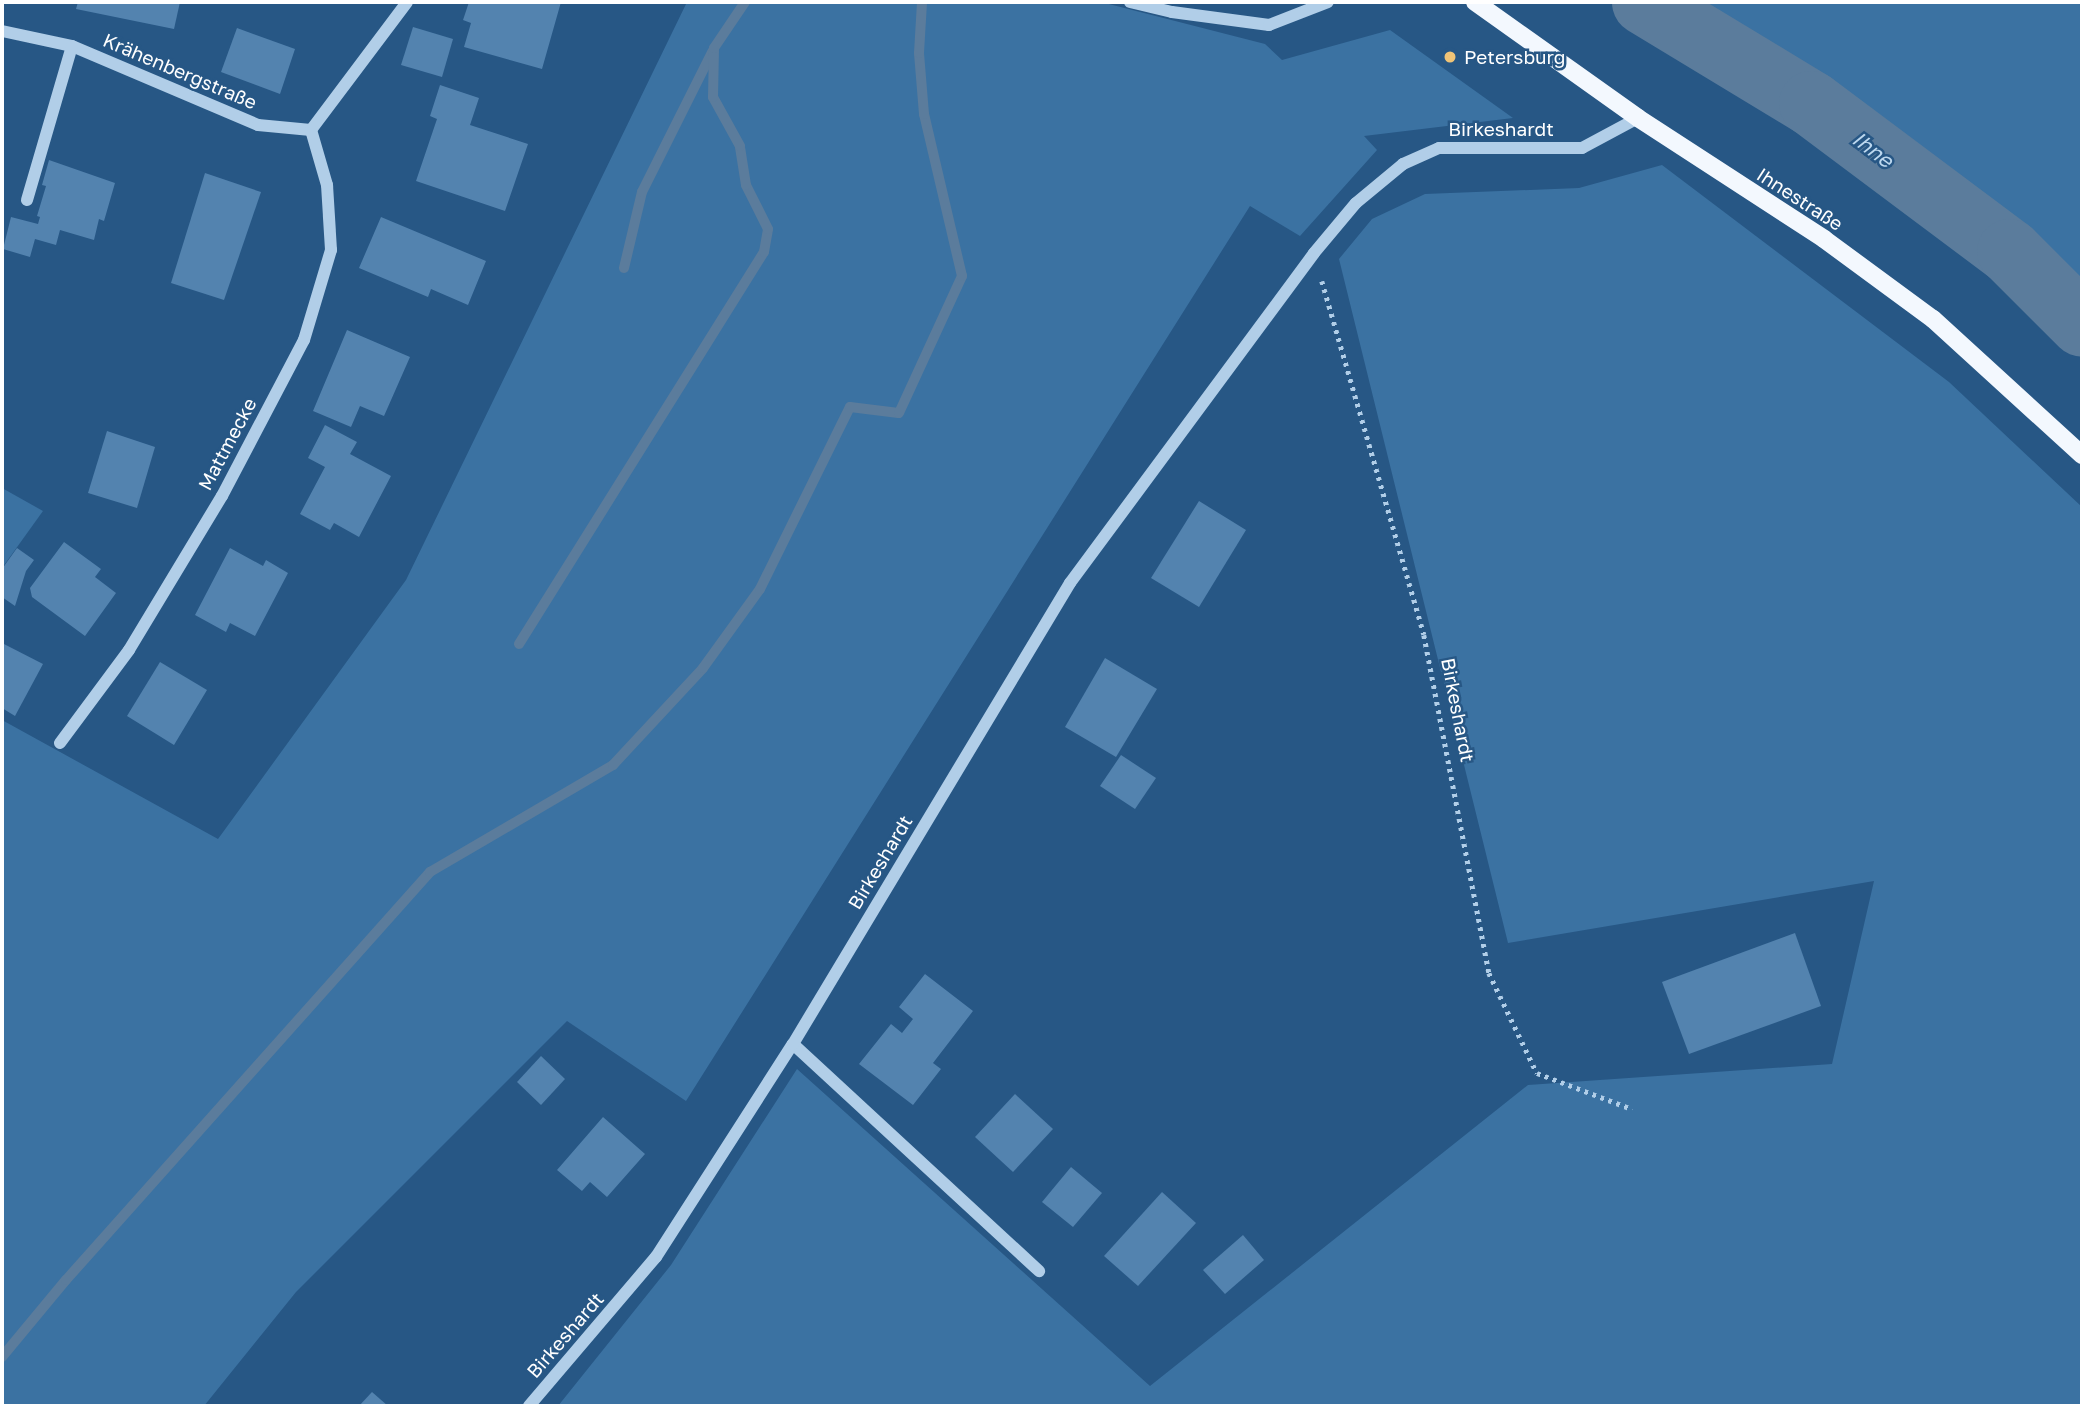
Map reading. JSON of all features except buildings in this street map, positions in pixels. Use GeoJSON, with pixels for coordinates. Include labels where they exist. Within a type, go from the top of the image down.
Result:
{"type":"FeatureCollection","features":[{"type":"Feature","properties":{"kind":"main road","name":"Ihnestraße"},"geometry":{"type":"LineString","coordinates":[[1475,2],[1638,118],[1824,239],[1933,318],[2082,455]]}},
{"type":"Feature","properties":{"kind":"street"},"geometry":{"type":"LineString","coordinates":[[311,130],[407,2]]}},
{"type":"Feature","properties":{"kind":"street"},"geometry":{"type":"LineString","coordinates":[[1130,2],[1172,12],[1269,25],[1328,2]]}},
{"type":"Feature","properties":{"kind":"street","name":"Krähenbergstraße"},"geometry":{"type":"LineString","coordinates":[[2,31],[72,46],[258,125],[311,130]]}},
{"type":"Feature","properties":{"kind":"street"},"geometry":{"type":"LineString","coordinates":[[27,200],[72,46]]}},
{"type":"Feature","properties":{"kind":"street","name":"Birkeshardt"},"geometry":{"type":"LineString","coordinates":[[529,1406],[656,1257],[793,1044],[1070,583],[1314,253],[1356,202],[1403,164],[1439,148],[1582,148],[1638,118]]}},
{"type":"Feature","properties":{"kind":"street","name":"Mattmecke"},"geometry":{"type":"LineString","coordinates":[[60,743],[129,650],[222,496],[304,340],[331,250],[327,185],[311,130]]}},
{"type":"Feature","properties":{"kind":"street"},"geometry":{"type":"LineString","coordinates":[[793,1044],[1039,1271]]}},
{"type":"Feature","properties":{"kind":"path","name":"Birkeshardt"},"geometry":{"type":"LineString","coordinates":[[1314,253],[1424,635],[1489,973],[1537,1073],[1632,1109]]}},
{"type":"Feature","properties":{"kind":"shaded area"},"geometry":{"type":"Polygon","coordinates":[[[687,2],[1101,2],[1265,44],[1282,60],[1390,30],[1513,118],[1364,136],[1377,150],[1300,236],[1250,206],[686,1101],[567,1021],[296,1292],[204,1406],[2,1406],[2,720],[218,839],[406,580],[687,2]]]}},
{"type":"Feature","properties":{"kind":"shaded area"},"geometry":{"type":"Polygon","coordinates":[[[1686,2],[2082,2],[2082,290],[1930,161],[1686,2]]]}},
{"type":"Feature","properties":{"kind":"shaded area"},"geometry":{"type":"Polygon","coordinates":[[[1662,165],[1949,382],[2082,507],[2082,1406],[558,1406],[671,1265],[797,1069],[1150,1386],[1528,1085],[1832,1064],[1874,881],[1508,943],[1339,259],[1372,219],[1425,194],[1579,188],[1662,165]]]}},
{"type":"Feature","properties":{"kind":"shaded area"},"geometry":{"type":"Polygon","coordinates":[[[2,488],[43,511],[2,568],[2,488]]]}},
{"type":"Feature","properties":{"kind":"waterway"},"geometry":{"type":"LineString","coordinates":[[519,644],[764,252],[768,229],[746,185],[740,146],[713,97],[714,48],[745,2]]}},
{"type":"Feature","properties":{"kind":"waterway"},"geometry":{"type":"LineString","coordinates":[[2,1357],[66,1280],[430,872],[613,765],[703,668],[760,589],[850,407],[899,413],[962,276],[924,114],[919,53],[922,2]]}},
{"type":"Feature","properties":{"kind":"waterway","name":"Ihne"},"geometry":{"type":"LineString","coordinates":[[1644,2],[1811,103],[2009,251],[2082,324]]}},
{"type":"Feature","properties":{"kind":"waterway"},"geometry":{"type":"LineString","coordinates":[[624,268],[642,192],[712,52]]}},
{"type":"Feature","properties":{"kind":"place","name":"Petersburg"},"geometry":{"type":"Point","coordinates":[1450,57]}}]}
